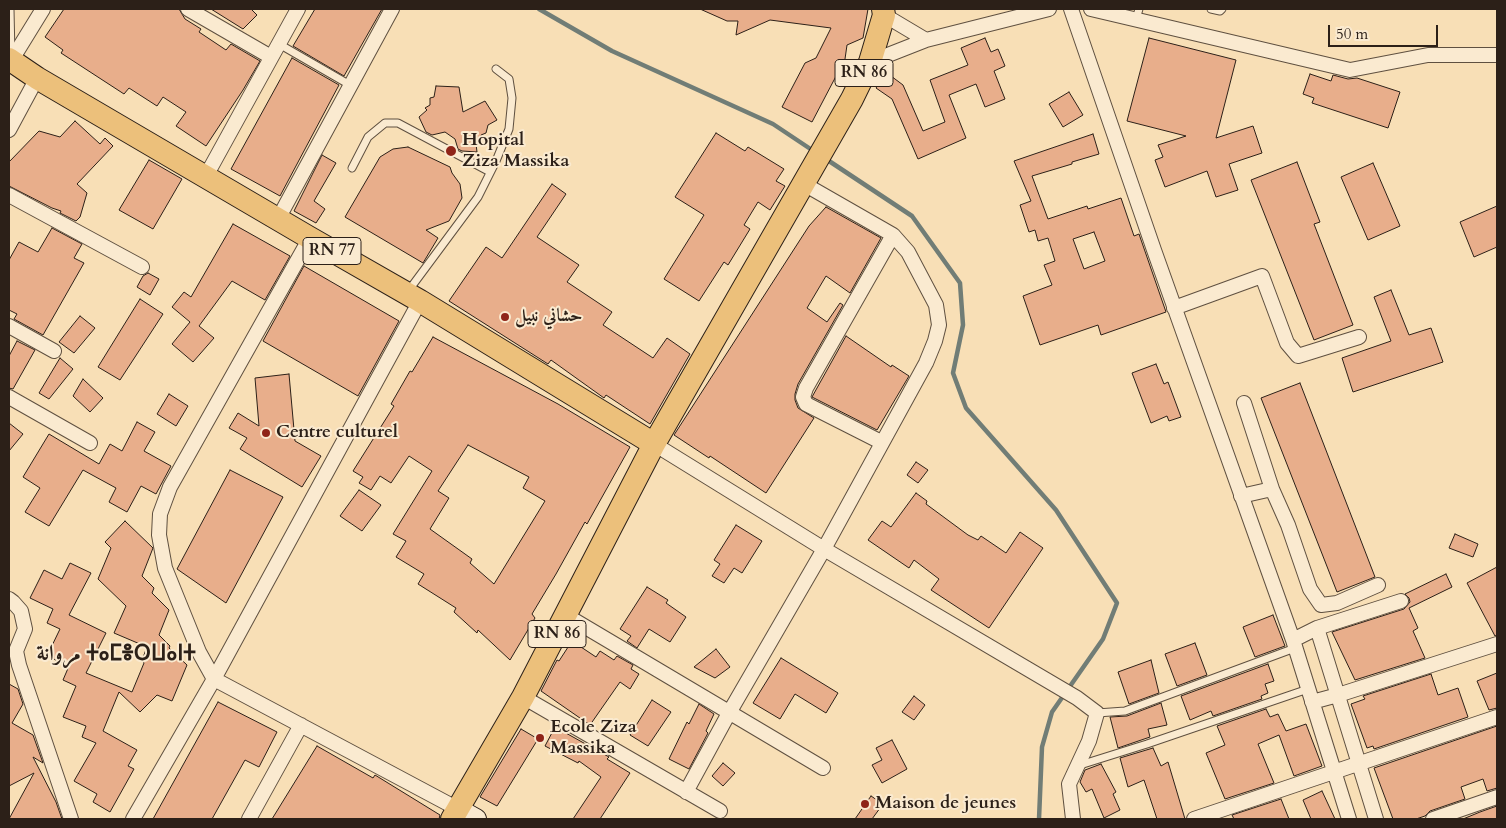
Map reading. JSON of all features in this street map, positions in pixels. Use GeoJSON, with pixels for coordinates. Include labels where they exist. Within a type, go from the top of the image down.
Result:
{"type":"FeatureCollection","features":[{"type":"Feature","properties":{"kind":"main road","name":"RN 86"},"geometry":{"type":"LineString","coordinates":[[462,816],[567,616],[654,444],[852,99],[870,62],[884,12]]}},
{"type":"Feature","properties":{"kind":"main road","name":"RN 77"},"geometry":{"type":"LineString","coordinates":[[10,60],[37,78],[414,297],[654,444]]}},
{"type":"Feature","properties":{"kind":"street"},"geometry":{"type":"LineString","coordinates":[[10,60],[44,9]]}},
{"type":"Feature","properties":{"kind":"street"},"geometry":{"type":"LineString","coordinates":[[188,9],[271,57]]}},
{"type":"Feature","properties":{"kind":"street"},"geometry":{"type":"LineString","coordinates":[[206,176],[298,9]]}},
{"type":"Feature","properties":{"kind":"street"},"geometry":{"type":"LineString","coordinates":[[278,219],[392,9]]}},
{"type":"Feature","properties":{"kind":"street"},"geometry":{"type":"LineString","coordinates":[[870,62],[926,40],[1049,9]]}},
{"type":"Feature","properties":{"kind":"street"},"geometry":{"type":"LineString","coordinates":[[1071,9],[1174,308],[1294,644],[1349,819]]}},
{"type":"Feature","properties":{"kind":"street"},"geometry":{"type":"LineString","coordinates":[[1091,9],[1137,12],[1350,70],[1428,55],[1497,55]]}},
{"type":"Feature","properties":{"kind":"street"},"geometry":{"type":"LineString","coordinates":[[884,12],[926,40]]}},
{"type":"Feature","properties":{"kind":"street"},"geometry":{"type":"LineString","coordinates":[[9,130],[37,78]]}},
{"type":"Feature","properties":{"kind":"street"},"geometry":{"type":"LineString","coordinates":[[686,792],[824,549],[926,362],[935,341],[939,325],[936,305],[908,252],[893,235],[804,184]]}},
{"type":"Feature","properties":{"kind":"street"},"geometry":{"type":"LineString","coordinates":[[9,195],[142,267]]}},
{"type":"Feature","properties":{"kind":"street"},"geometry":{"type":"LineString","coordinates":[[881,442],[806,404],[803,397],[806,388],[893,235]]}},
{"type":"Feature","properties":{"kind":"street"},"geometry":{"type":"LineString","coordinates":[[310,238],[170,487],[160,514],[159,535],[165,568],[199,652],[214,679],[301,725],[462,816]]}},
{"type":"Feature","properties":{"kind":"street"},"geometry":{"type":"LineString","coordinates":[[1174,308],[1262,276],[1287,343],[1298,356],[1359,337]]}},
{"type":"Feature","properties":{"kind":"street"},"geometry":{"type":"LineString","coordinates":[[133,819],[214,679],[414,297]]}},
{"type":"Feature","properties":{"kind":"street"},"geometry":{"type":"LineString","coordinates":[[9,326],[54,351]]}},
{"type":"Feature","properties":{"kind":"street"},"geometry":{"type":"LineString","coordinates":[[9,397],[90,444]]}},
{"type":"Feature","properties":{"kind":"street"},"geometry":{"type":"LineString","coordinates":[[1244,403],[1272,489],[1288,525],[1310,589],[1321,605],[1337,603],[1378,585]]}},
{"type":"Feature","properties":{"kind":"street"},"geometry":{"type":"LineString","coordinates":[[654,444],[824,549],[1046,679],[1097,713],[1089,741],[1069,784],[1073,819]]}},
{"type":"Feature","properties":{"kind":"street"},"geometry":{"type":"LineString","coordinates":[[1241,496],[1272,489]]}},
{"type":"Feature","properties":{"kind":"street"},"geometry":{"type":"LineString","coordinates":[[9,599],[21,611],[25,629],[13,654],[71,819]]}},
{"type":"Feature","properties":{"kind":"street"},"geometry":{"type":"LineString","coordinates":[[1294,644],[1317,628],[1401,601]]}},
{"type":"Feature","properties":{"kind":"street"},"geometry":{"type":"LineString","coordinates":[[567,616],[823,768]]}},
{"type":"Feature","properties":{"kind":"street"},"geometry":{"type":"LineString","coordinates":[[1317,628],[1376,819]]}},
{"type":"Feature","properties":{"kind":"street"},"geometry":{"type":"LineString","coordinates":[[1310,695],[1338,695],[1497,644]]}},
{"type":"Feature","properties":{"kind":"street"},"geometry":{"type":"LineString","coordinates":[[523,697],[720,811]]}},
{"type":"Feature","properties":{"kind":"street"},"geometry":{"type":"LineString","coordinates":[[1194,819],[1497,717]]}},
{"type":"Feature","properties":{"kind":"street"},"geometry":{"type":"LineString","coordinates":[[249,819],[301,725]]}},
{"type":"Feature","properties":{"kind":"street"},"geometry":{"type":"LineString","coordinates":[[1433,819],[1458,815],[1497,798]]}},
{"type":"Feature","properties":{"kind":"lane"},"geometry":{"type":"LineString","coordinates":[[10,9],[10,60]]}},
{"type":"Feature","properties":{"kind":"lane"},"geometry":{"type":"LineString","coordinates":[[1211,9],[1222,9]]}},
{"type":"Feature","properties":{"kind":"lane"},"geometry":{"type":"LineString","coordinates":[[279,44],[350,86]]}},
{"type":"Feature","properties":{"kind":"lane"},"geometry":{"type":"LineString","coordinates":[[414,297],[478,197],[508,129],[512,98],[509,79],[496,70]]}},
{"type":"Feature","properties":{"kind":"lane"},"geometry":{"type":"LineString","coordinates":[[352,168],[368,137],[385,123],[398,123],[490,172]]}},
{"type":"Feature","properties":{"kind":"lane"},"geometry":{"type":"LineString","coordinates":[[1097,713],[1125,711],[1294,644]]}},
{"type":"Feature","properties":{"kind":"lane"},"geometry":{"type":"LineString","coordinates":[[1077,766],[1310,695]]}},
{"type":"Feature","properties":{"kind":"building"},"geometry":{"type":"Polygon","coordinates":[[[64,9],[179,9],[185,19],[201,29],[199,32],[226,50],[231,44],[260,61],[206,146],[176,126],[186,112],[163,97],[157,106],[129,88],[124,94],[61,53],[63,50],[45,37],[64,9]]]}},
{"type":"Feature","properties":{"kind":"building"},"geometry":{"type":"Polygon","coordinates":[[[211,9],[251,9],[257,15],[243,29],[211,9]]]}},
{"type":"Feature","properties":{"kind":"building"},"geometry":{"type":"Polygon","coordinates":[[[315,9],[382,9],[344,76],[293,46],[315,9]]]}},
{"type":"Feature","properties":{"kind":"building"},"geometry":{"type":"Polygon","coordinates":[[[700,9],[868,9],[863,38],[847,45],[845,59],[812,122],[782,107],[805,63],[816,58],[831,28],[770,20],[736,35],[738,21],[727,21],[700,9]]]}},
{"type":"Feature","properties":{"kind":"building"},"geometry":{"type":"Polygon","coordinates":[[[985,38],[991,52],[998,49],[1005,66],[994,71],[1005,99],[985,107],[976,84],[949,95],[966,138],[918,159],[892,99],[876,88],[887,73],[903,85],[923,131],[945,122],[930,80],[968,65],[961,48],[985,38]]]}},
{"type":"Feature","properties":{"kind":"building"},"geometry":{"type":"Polygon","coordinates":[[[1149,38],[1236,60],[1216,138],[1253,126],[1262,153],[1229,164],[1238,190],[1216,197],[1207,171],[1165,187],[1155,160],[1163,157],[1158,145],[1186,136],[1127,121],[1149,38]]]}},
{"type":"Feature","properties":{"kind":"building"},"geometry":{"type":"Polygon","coordinates":[[[292,58],[339,85],[280,196],[231,169],[292,58]]]}},
{"type":"Feature","properties":{"kind":"building"},"geometry":{"type":"Polygon","coordinates":[[[1310,74],[1331,81],[1333,75],[1348,79],[1357,78],[1400,92],[1388,128],[1312,103],[1314,98],[1303,94],[1310,74]]]}},
{"type":"Feature","properties":{"kind":"building"},"geometry":{"type":"Polygon","coordinates":[[[436,86],[459,87],[463,112],[485,101],[497,120],[488,125],[486,133],[481,135],[482,140],[476,144],[477,152],[458,149],[455,139],[445,132],[432,135],[426,132],[419,117],[427,110],[425,108],[430,105],[430,98],[434,97],[436,86]]]}},
{"type":"Feature","properties":{"kind":"building"},"geometry":{"type":"Polygon","coordinates":[[[1069,92],[1083,115],[1063,127],[1049,104],[1069,92]]]}},
{"type":"Feature","properties":{"kind":"building"},"geometry":{"type":"Polygon","coordinates":[[[75,121],[100,144],[105,138],[113,146],[77,184],[87,193],[80,217],[76,221],[60,213],[61,211],[9,186],[9,162],[39,131],[60,137],[75,121]]]}},
{"type":"Feature","properties":{"kind":"building"},"geometry":{"type":"Polygon","coordinates":[[[716,133],[745,151],[748,147],[784,169],[776,181],[785,186],[770,210],[758,202],[744,225],[750,229],[728,265],[724,262],[699,301],[664,279],[704,215],[675,197],[716,133]]]}},
{"type":"Feature","properties":{"kind":"building"},"geometry":{"type":"Polygon","coordinates":[[[1093,134],[1099,154],[1032,176],[1048,219],[1087,206],[1088,209],[1121,198],[1134,236],[1139,234],[1166,312],[1101,335],[1098,325],[1040,345],[1023,296],[1052,285],[1044,265],[1055,261],[1048,238],[1038,241],[1035,230],[1029,232],[1020,205],[1031,201],[1014,161],[1093,134]],[[1094,232],[1073,239],[1084,269],[1105,261],[1094,232]]]}},
{"type":"Feature","properties":{"kind":"building"},"geometry":{"type":"Polygon","coordinates":[[[408,147],[450,167],[460,184],[462,198],[449,221],[426,230],[438,238],[423,263],[345,217],[380,157],[393,149],[408,147]]]}},
{"type":"Feature","properties":{"kind":"building"},"geometry":{"type":"Polygon","coordinates":[[[322,155],[336,163],[314,201],[325,209],[316,223],[294,211],[322,155]]]}},
{"type":"Feature","properties":{"kind":"building"},"geometry":{"type":"Polygon","coordinates":[[[149,160],[182,179],[153,229],[119,210],[149,160]]]}},
{"type":"Feature","properties":{"kind":"building"},"geometry":{"type":"Polygon","coordinates":[[[1297,162],[1320,222],[1314,224],[1353,325],[1314,340],[1251,180],[1297,162]]]}},
{"type":"Feature","properties":{"kind":"building"},"geometry":{"type":"Polygon","coordinates":[[[1373,163],[1400,226],[1368,240],[1341,177],[1373,163]]]}},
{"type":"Feature","properties":{"kind":"building"},"geometry":{"type":"Polygon","coordinates":[[[552,184],[566,194],[537,237],[579,265],[567,282],[612,312],[603,325],[653,358],[667,338],[690,354],[650,424],[606,395],[604,398],[551,360],[548,364],[449,301],[486,247],[502,258],[552,184]]]}},
{"type":"Feature","properties":{"kind":"building"},"geometry":{"type":"Polygon","coordinates":[[[1497,206],[1497,247],[1474,257],[1460,222],[1497,206]]]}},
{"type":"Feature","properties":{"kind":"building"},"geometry":{"type":"Polygon","coordinates":[[[826,207],[881,238],[850,293],[826,276],[807,308],[827,322],[840,303],[843,305],[798,384],[795,394],[798,408],[814,418],[766,493],[674,435],[809,226],[826,207]]]}},
{"type":"Feature","properties":{"kind":"building"},"geometry":{"type":"Polygon","coordinates":[[[233,224],[290,256],[265,300],[232,281],[199,326],[214,338],[193,362],[172,344],[190,322],[172,307],[184,292],[191,297],[233,224]]]}},
{"type":"Feature","properties":{"kind":"building"},"geometry":{"type":"Polygon","coordinates":[[[52,228],[82,244],[74,258],[84,263],[43,335],[14,319],[17,314],[9,310],[9,260],[19,242],[38,252],[52,228]]]}},
{"type":"Feature","properties":{"kind":"building"},"geometry":{"type":"Polygon","coordinates":[[[304,266],[399,321],[358,396],[263,341],[304,266]]]}},
{"type":"Feature","properties":{"kind":"building"},"geometry":{"type":"Polygon","coordinates":[[[148,273],[159,279],[150,295],[137,287],[143,276],[148,273]]]}},
{"type":"Feature","properties":{"kind":"building"},"geometry":{"type":"Polygon","coordinates":[[[1391,290],[1409,335],[1431,328],[1443,362],[1353,392],[1342,358],[1391,341],[1374,297],[1391,290]]]}},
{"type":"Feature","properties":{"kind":"building"},"geometry":{"type":"Polygon","coordinates":[[[140,299],[163,314],[120,380],[98,367],[140,299]]]}},
{"type":"Feature","properties":{"kind":"building"},"geometry":{"type":"Polygon","coordinates":[[[80,316],[95,328],[74,353],[59,342],[80,316]]]}},
{"type":"Feature","properties":{"kind":"building"},"geometry":{"type":"Polygon","coordinates":[[[846,336],[891,367],[892,365],[909,376],[877,430],[812,397],[846,336]]]}},
{"type":"Feature","properties":{"kind":"building"},"geometry":{"type":"Polygon","coordinates":[[[433,337],[558,404],[630,447],[587,524],[585,522],[532,614],[535,618],[510,660],[478,630],[477,633],[454,612],[456,608],[418,584],[424,574],[396,557],[406,541],[393,534],[432,471],[409,456],[391,483],[380,476],[371,490],[359,483],[363,477],[353,471],[394,406],[391,404],[410,371],[412,372],[433,337]],[[468,445],[438,491],[449,498],[430,529],[472,559],[470,563],[494,584],[545,501],[523,488],[529,477],[468,445]]]}},
{"type":"Feature","properties":{"kind":"building"},"geometry":{"type":"Polygon","coordinates":[[[17,341],[35,350],[13,389],[9,388],[9,356],[17,341]]]}},
{"type":"Feature","properties":{"kind":"building"},"geometry":{"type":"Polygon","coordinates":[[[60,358],[73,369],[49,399],[39,393],[60,358]]]}},
{"type":"Feature","properties":{"kind":"building"},"geometry":{"type":"Polygon","coordinates":[[[1156,364],[1164,384],[1168,382],[1181,417],[1169,421],[1167,416],[1151,423],[1132,373],[1156,364]]]}},
{"type":"Feature","properties":{"kind":"building","name":"Centre culturel"},"geometry":{"type":"Polygon","coordinates":[[[289,374],[295,441],[321,456],[302,487],[240,449],[247,438],[229,428],[238,413],[259,426],[255,378],[289,374]]]}},
{"type":"Feature","properties":{"kind":"building"},"geometry":{"type":"Polygon","coordinates":[[[83,379],[103,398],[90,412],[73,396],[83,379]]]}},
{"type":"Feature","properties":{"kind":"building"},"geometry":{"type":"Polygon","coordinates":[[[1300,383],[1375,577],[1337,592],[1261,398],[1300,383]]]}},
{"type":"Feature","properties":{"kind":"building"},"geometry":{"type":"Polygon","coordinates":[[[169,394],[188,406],[176,426],[157,414],[169,394]]]}},
{"type":"Feature","properties":{"kind":"building"},"geometry":{"type":"Polygon","coordinates":[[[137,422],[155,432],[144,451],[171,466],[156,494],[141,486],[127,512],[109,502],[116,488],[83,470],[49,526],[25,512],[40,488],[23,477],[49,434],[99,464],[110,444],[122,451],[137,422]]]}},
{"type":"Feature","properties":{"kind":"building"},"geometry":{"type":"Polygon","coordinates":[[[9,423],[23,434],[9,451],[9,423]]]}},
{"type":"Feature","properties":{"kind":"building"},"geometry":{"type":"Polygon","coordinates":[[[916,462],[928,470],[918,483],[907,475],[916,462]]]}},
{"type":"Feature","properties":{"kind":"building"},"geometry":{"type":"Polygon","coordinates":[[[230,470],[283,497],[226,603],[177,569],[230,470]]]}},
{"type":"Feature","properties":{"kind":"building"},"geometry":{"type":"Polygon","coordinates":[[[359,490],[381,505],[362,531],[340,516],[359,490]]]}},
{"type":"Feature","properties":{"kind":"building"},"geometry":{"type":"Polygon","coordinates":[[[916,493],[927,501],[926,504],[968,535],[978,540],[981,536],[1006,553],[1020,532],[1043,548],[989,628],[931,590],[939,579],[914,560],[909,568],[868,540],[882,521],[891,527],[916,493]]]}},
{"type":"Feature","properties":{"kind":"building"},"geometry":{"type":"Polygon","coordinates":[[[125,521],[153,548],[142,576],[154,588],[152,593],[169,610],[159,635],[170,646],[169,648],[187,665],[172,701],[157,695],[140,712],[119,692],[103,731],[137,750],[128,766],[134,769],[110,812],[93,802],[97,794],[74,781],[96,743],[82,737],[86,726],[63,717],[76,686],[63,680],[69,666],[47,656],[60,629],[47,623],[53,609],[30,598],[44,570],[62,579],[70,563],[91,573],[69,615],[106,633],[86,673],[132,692],[144,663],[142,660],[147,647],[114,633],[126,606],[98,579],[111,548],[105,542],[125,521]]]}},
{"type":"Feature","properties":{"kind":"building"},"geometry":{"type":"Polygon","coordinates":[[[736,525],[762,541],[742,573],[734,568],[724,583],[712,576],[720,564],[714,560],[736,525]]]}},
{"type":"Feature","properties":{"kind":"building"},"geometry":{"type":"Polygon","coordinates":[[[1455,534],[1478,544],[1473,557],[1449,548],[1455,534]]]}},
{"type":"Feature","properties":{"kind":"building"},"geometry":{"type":"Polygon","coordinates":[[[1497,567],[1497,635],[1495,636],[1467,583],[1497,567]]]}},
{"type":"Feature","properties":{"kind":"building"},"geometry":{"type":"Polygon","coordinates":[[[1446,574],[1452,587],[1409,608],[1418,628],[1413,631],[1425,658],[1355,680],[1332,632],[1404,609],[1410,602],[1405,594],[1446,574]]]}},
{"type":"Feature","properties":{"kind":"building"},"geometry":{"type":"Polygon","coordinates":[[[647,587],[668,600],[666,603],[686,617],[670,642],[649,629],[637,648],[627,641],[631,636],[620,629],[647,587]]]}},
{"type":"Feature","properties":{"kind":"building"},"geometry":{"type":"Polygon","coordinates":[[[1273,615],[1285,646],[1255,657],[1243,627],[1273,615]]]}},
{"type":"Feature","properties":{"kind":"building"},"geometry":{"type":"Polygon","coordinates":[[[572,641],[596,657],[600,651],[614,660],[617,656],[633,665],[631,669],[639,674],[630,689],[620,682],[590,725],[541,691],[557,660],[559,661],[572,641]]]}},
{"type":"Feature","properties":{"kind":"building"},"geometry":{"type":"Polygon","coordinates":[[[1195,643],[1207,675],[1177,686],[1165,654],[1195,643]]]}},
{"type":"Feature","properties":{"kind":"building"},"geometry":{"type":"Polygon","coordinates":[[[716,649],[730,667],[715,678],[694,667],[716,649]]]}},
{"type":"Feature","properties":{"kind":"building"},"geometry":{"type":"Polygon","coordinates":[[[781,658],[838,693],[826,713],[795,694],[780,719],[753,703],[781,658]]]}},
{"type":"Feature","properties":{"kind":"building"},"geometry":{"type":"Polygon","coordinates":[[[1151,660],[1159,693],[1129,704],[1118,672],[1151,660]]]}},
{"type":"Feature","properties":{"kind":"building"},"geometry":{"type":"Polygon","coordinates":[[[1268,664],[1274,681],[1265,684],[1268,693],[1261,696],[1262,699],[1213,716],[1211,711],[1190,720],[1181,696],[1268,664]]]}},
{"type":"Feature","properties":{"kind":"building"},"geometry":{"type":"Polygon","coordinates":[[[1497,673],[1497,708],[1489,710],[1477,681],[1497,673]]]}},
{"type":"Feature","properties":{"kind":"building"},"geometry":{"type":"Polygon","coordinates":[[[1431,674],[1438,695],[1458,688],[1468,717],[1374,749],[1373,746],[1367,748],[1351,704],[1365,699],[1363,696],[1431,674]]]}},
{"type":"Feature","properties":{"kind":"building"},"geometry":{"type":"Polygon","coordinates":[[[9,684],[18,689],[23,704],[12,723],[33,735],[43,763],[33,757],[56,802],[62,819],[9,819],[34,773],[9,786],[9,684]]]}},
{"type":"Feature","properties":{"kind":"building"},"geometry":{"type":"Polygon","coordinates":[[[914,696],[925,705],[914,720],[902,712],[914,696]]]}},
{"type":"Feature","properties":{"kind":"building"},"geometry":{"type":"Polygon","coordinates":[[[652,700],[671,712],[648,746],[630,735],[652,700]]]}},
{"type":"Feature","properties":{"kind":"building"},"geometry":{"type":"Polygon","coordinates":[[[218,702],[277,732],[259,767],[245,760],[212,819],[153,819],[218,702]]]}},
{"type":"Feature","properties":{"kind":"building"},"geometry":{"type":"Polygon","coordinates":[[[1161,703],[1167,725],[1148,729],[1150,737],[1118,748],[1110,717],[1127,716],[1161,703]]]}},
{"type":"Feature","properties":{"kind":"building"},"geometry":{"type":"Polygon","coordinates":[[[699,704],[714,714],[706,731],[708,733],[689,769],[669,759],[687,722],[689,724],[699,704]]]}},
{"type":"Feature","properties":{"kind":"building"},"geometry":{"type":"Polygon","coordinates":[[[1266,709],[1270,717],[1278,714],[1286,731],[1306,724],[1322,766],[1294,776],[1279,735],[1258,744],[1274,783],[1225,799],[1206,753],[1225,745],[1217,726],[1266,709]]]}},
{"type":"Feature","properties":{"kind":"building"},"geometry":{"type":"Polygon","coordinates":[[[1497,726],[1497,788],[1487,791],[1483,779],[1461,787],[1465,799],[1430,811],[1425,816],[1416,819],[1393,819],[1374,768],[1497,726]]]}},
{"type":"Feature","properties":{"kind":"building"},"geometry":{"type":"Polygon","coordinates":[[[555,727],[609,757],[607,759],[630,773],[600,819],[573,819],[601,777],[579,761],[578,763],[545,746],[555,727]]]}},
{"type":"Feature","properties":{"kind":"building"},"geometry":{"type":"Polygon","coordinates":[[[521,729],[538,739],[497,806],[480,797],[521,729]]]}},
{"type":"Feature","properties":{"kind":"building"},"geometry":{"type":"Polygon","coordinates":[[[892,740],[907,769],[882,783],[872,765],[882,760],[876,748],[892,740]]]}},
{"type":"Feature","properties":{"kind":"building"},"geometry":{"type":"Polygon","coordinates":[[[317,746],[373,778],[375,775],[440,815],[439,819],[272,819],[317,746]]]}},
{"type":"Feature","properties":{"kind":"building"},"geometry":{"type":"Polygon","coordinates":[[[1153,748],[1161,766],[1168,762],[1185,819],[1157,819],[1144,780],[1128,787],[1120,758],[1153,748]]]}},
{"type":"Feature","properties":{"kind":"building"},"geometry":{"type":"Polygon","coordinates":[[[723,763],[735,773],[723,786],[712,776],[723,763]]]}},
{"type":"Feature","properties":{"kind":"building"},"geometry":{"type":"Polygon","coordinates":[[[1101,764],[1116,792],[1113,794],[1120,810],[1104,818],[1092,789],[1086,792],[1080,782],[1085,770],[1101,764]]]}},
{"type":"Feature","properties":{"kind":"building"},"geometry":{"type":"Polygon","coordinates":[[[1322,791],[1335,819],[1311,819],[1303,800],[1322,791]]]}},
{"type":"Feature","properties":{"kind":"building"},"geometry":{"type":"Polygon","coordinates":[[[871,796],[883,804],[872,819],[855,819],[871,796]]]}},
{"type":"Feature","properties":{"kind":"building"},"geometry":{"type":"Polygon","coordinates":[[[1281,799],[1289,819],[1234,819],[1232,815],[1281,799]]]}},
{"type":"Feature","properties":{"kind":"building"},"geometry":{"type":"Polygon","coordinates":[[[1497,806],[1497,819],[1463,819],[1480,812],[1497,806]]]}},
{"type":"Feature","properties":{"kind":"waterway"},"geometry":{"type":"LineString","coordinates":[[539,9],[612,51],[773,124],[815,152]]}},
{"type":"Feature","properties":{"kind":"waterway"},"geometry":{"type":"LineString","coordinates":[[826,159],[912,216],[960,283],[963,325],[953,373],[966,408],[1056,510],[1117,603],[1103,639],[1052,712],[1042,747],[1039,819]]}},
{"type":"Feature","properties":{"kind":"place","name":"Hopital Ziza Massika"},"geometry":{"type":"Point","coordinates":[451,151]}},
{"type":"Feature","properties":{"kind":"place","name":"حشاني نبيل"},"geometry":{"type":"Point","coordinates":[505,317]}},
{"type":"Feature","properties":{"kind":"place","name":"Centre culturel"},"geometry":{"type":"Point","coordinates":[266,433]}},
{"type":"Feature","properties":{"kind":"place","name":"Ecole Ziza Massika"},"geometry":{"type":"Point","coordinates":[540,738]}},
{"type":"Feature","properties":{"kind":"place","name":"Maison de jeunes"},"geometry":{"type":"Point","coordinates":[865,804]}},
{"type":"Feature","properties":{"kind":"district","name":"مروانة ⵜⴰⵎⴻⵔⵡⴰⵏⵜ"},"geometry":{"type":"Point","coordinates":[116,655]}}]}
